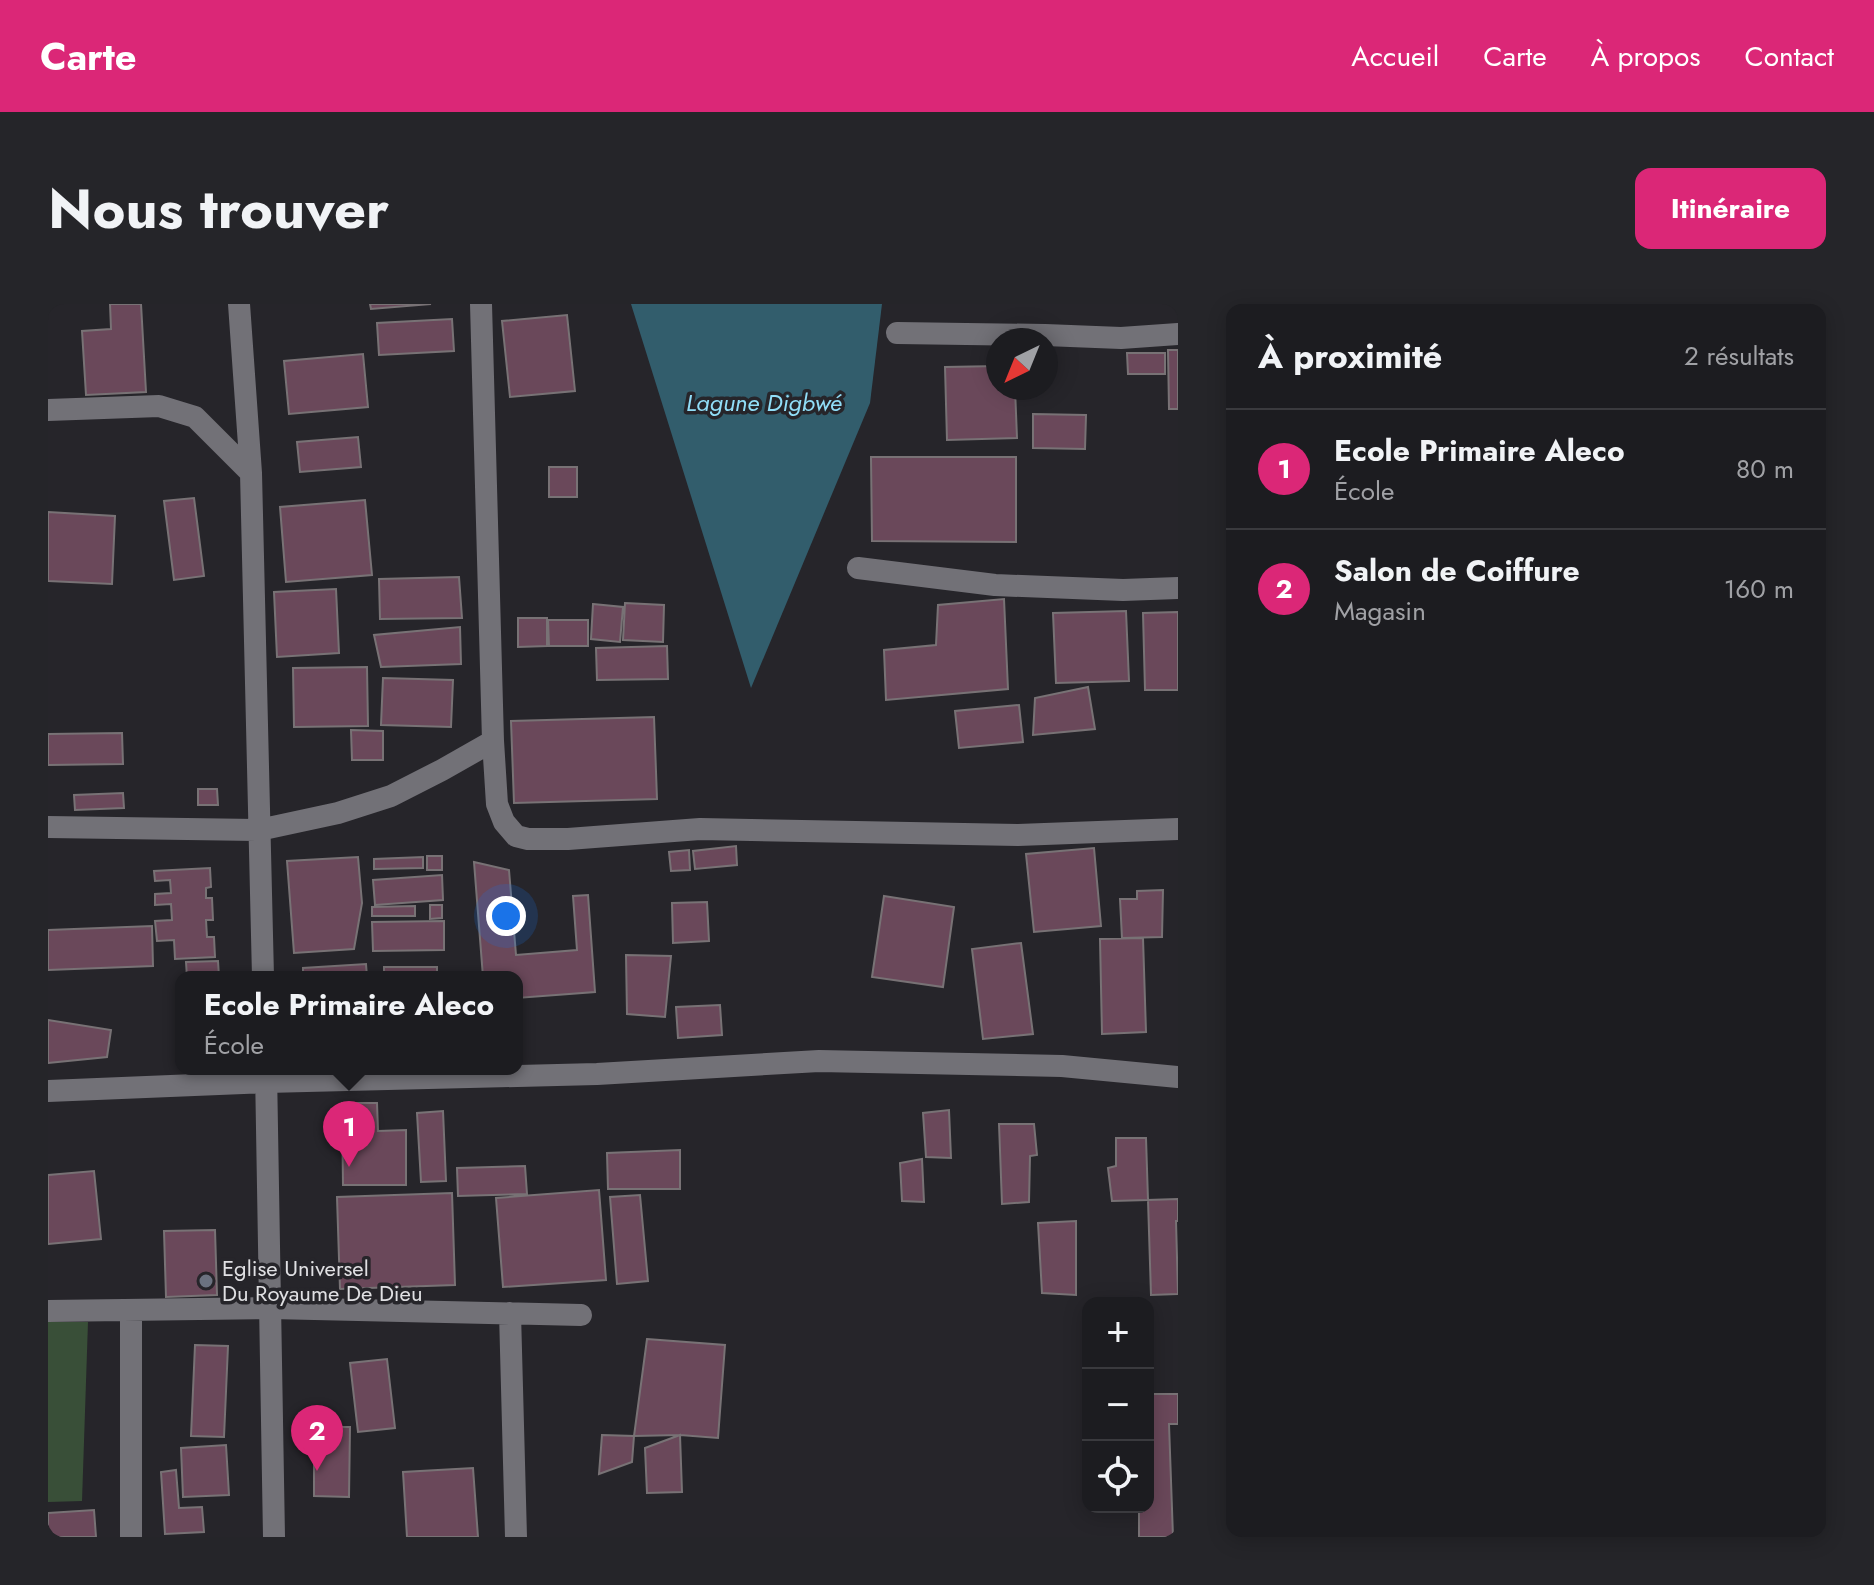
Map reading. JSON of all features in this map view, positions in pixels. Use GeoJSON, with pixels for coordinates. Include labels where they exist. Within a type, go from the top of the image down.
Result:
{"type":"FeatureCollection","features":[{"type":"Feature","properties":{"kind":"street"},"geometry":{"type":"LineString","coordinates":[[239,304],[251,473],[263,971]]}},
{"type":"Feature","properties":{"kind":"street"},"geometry":{"type":"LineString","coordinates":[[481,304],[497,804],[504,822],[516,836],[568,839],[700,829],[1018,835],[1178,829]]}},
{"type":"Feature","properties":{"kind":"street"},"geometry":{"type":"LineString","coordinates":[[897,333],[1121,338],[1178,334]]}},
{"type":"Feature","properties":{"kind":"street"},"geometry":{"type":"LineString","coordinates":[[48,410],[159,406],[195,417],[251,473]]}},
{"type":"Feature","properties":{"kind":"street"},"geometry":{"type":"LineString","coordinates":[[858,568],[995,585],[1123,590],[1178,588]]}},
{"type":"Feature","properties":{"kind":"street"},"geometry":{"type":"LineString","coordinates":[[48,827],[259,830],[338,813],[391,796],[493,741]]}},
{"type":"Feature","properties":{"kind":"street"},"geometry":{"type":"LineString","coordinates":[[523,1074],[597,1074],[819,1061],[1062,1066],[1178,1077]]}},
{"type":"Feature","properties":{"kind":"street"},"geometry":{"type":"LineString","coordinates":[[48,1091],[266,1076],[432,1075]]}},
{"type":"Feature","properties":{"kind":"street"},"geometry":{"type":"LineString","coordinates":[[266,1076],[274,1537]]}},
{"type":"Feature","properties":{"kind":"street"},"geometry":{"type":"LineString","coordinates":[[48,1311],[271,1308],[581,1315]]}},
{"type":"Feature","properties":{"kind":"street"},"geometry":{"type":"LineString","coordinates":[[131,1310],[131,1537]]}},
{"type":"Feature","properties":{"kind":"street"},"geometry":{"type":"LineString","coordinates":[[510,1313],[516,1537]]}},
{"type":"Feature","properties":{"kind":"green space"},"geometry":{"type":"Polygon","coordinates":[[[48,1322],[88,1322],[82,1501],[48,1502],[48,1322]]]}},
{"type":"Feature","properties":{"kind":"water","name":"Lagune Digbwé"},"geometry":{"type":"Polygon","coordinates":[[[631,304],[882,304],[870,403],[751,688],[631,304]]]}},
{"type":"Feature","properties":{"kind":"building"},"geometry":{"type":"Polygon","coordinates":[[[110,304],[141,304],[146,392],[86,395],[82,331],[111,329],[110,304]]]}},
{"type":"Feature","properties":{"kind":"building"},"geometry":{"type":"Polygon","coordinates":[[[370,304],[431,304],[371,309],[370,304]]]}},
{"type":"Feature","properties":{"kind":"building"},"geometry":{"type":"Polygon","coordinates":[[[567,315],[575,391],[510,397],[502,321],[567,315]]]}},
{"type":"Feature","properties":{"kind":"building"},"geometry":{"type":"Polygon","coordinates":[[[452,319],[454,351],[379,355],[377,323],[452,319]]]}},
{"type":"Feature","properties":{"kind":"building"},"geometry":{"type":"Polygon","coordinates":[[[1168,350],[1178,350],[1178,409],[1169,409],[1168,350]]]}},
{"type":"Feature","properties":{"kind":"building"},"geometry":{"type":"Polygon","coordinates":[[[1127,353],[1165,353],[1165,374],[1128,374],[1127,353]]]}},
{"type":"Feature","properties":{"kind":"building"},"geometry":{"type":"Polygon","coordinates":[[[363,354],[368,407],[289,414],[284,361],[363,354]]]}},
{"type":"Feature","properties":{"kind":"building"},"geometry":{"type":"Polygon","coordinates":[[[986,366],[986,400],[1015,400],[1017,438],[947,440],[945,367],[986,366]]]}},
{"type":"Feature","properties":{"kind":"building"},"geometry":{"type":"Polygon","coordinates":[[[1033,414],[1086,415],[1085,449],[1033,448],[1033,414]]]}},
{"type":"Feature","properties":{"kind":"building"},"geometry":{"type":"Polygon","coordinates":[[[358,437],[361,467],[300,472],[297,442],[358,437]]]}},
{"type":"Feature","properties":{"kind":"building"},"geometry":{"type":"Polygon","coordinates":[[[871,457],[1016,457],[1016,542],[872,541],[871,457]]]}},
{"type":"Feature","properties":{"kind":"building"},"geometry":{"type":"Polygon","coordinates":[[[549,467],[577,467],[577,497],[549,497],[549,467]]]}},
{"type":"Feature","properties":{"kind":"building"},"geometry":{"type":"Polygon","coordinates":[[[194,498],[204,576],[174,580],[164,501],[194,498]]]}},
{"type":"Feature","properties":{"kind":"building"},"geometry":{"type":"Polygon","coordinates":[[[365,500],[372,575],[286,582],[280,507],[365,500]]]}},
{"type":"Feature","properties":{"kind":"building"},"geometry":{"type":"Polygon","coordinates":[[[48,512],[115,516],[112,584],[48,581],[48,512]]]}},
{"type":"Feature","properties":{"kind":"building"},"geometry":{"type":"Polygon","coordinates":[[[459,577],[462,618],[380,619],[379,579],[459,577]]]}},
{"type":"Feature","properties":{"kind":"building"},"geometry":{"type":"Polygon","coordinates":[[[336,589],[339,653],[277,657],[274,592],[336,589]]]}},
{"type":"Feature","properties":{"kind":"building"},"geometry":{"type":"Polygon","coordinates":[[[1004,599],[1008,689],[886,700],[884,650],[936,645],[938,605],[1004,599]]]}},
{"type":"Feature","properties":{"kind":"building"},"geometry":{"type":"Polygon","coordinates":[[[625,603],[664,605],[663,642],[623,640],[625,603]]]}},
{"type":"Feature","properties":{"kind":"building"},"geometry":{"type":"Polygon","coordinates":[[[593,604],[623,607],[620,642],[591,639],[593,604]]]}},
{"type":"Feature","properties":{"kind":"building"},"geometry":{"type":"Polygon","coordinates":[[[1126,611],[1129,681],[1056,683],[1053,613],[1126,611]]]}},
{"type":"Feature","properties":{"kind":"building"},"geometry":{"type":"Polygon","coordinates":[[[1178,612],[1178,690],[1145,690],[1143,613],[1178,612]]]}},
{"type":"Feature","properties":{"kind":"building"},"geometry":{"type":"Polygon","coordinates":[[[518,618],[547,618],[547,646],[518,647],[518,618]]]}},
{"type":"Feature","properties":{"kind":"building"},"geometry":{"type":"Polygon","coordinates":[[[548,620],[588,620],[588,646],[549,646],[548,620]]]}},
{"type":"Feature","properties":{"kind":"building"},"geometry":{"type":"Polygon","coordinates":[[[460,627],[461,664],[381,667],[374,635],[460,627]]]}},
{"type":"Feature","properties":{"kind":"building"},"geometry":{"type":"Polygon","coordinates":[[[667,646],[668,679],[597,680],[596,648],[667,646]]]}},
{"type":"Feature","properties":{"kind":"building"},"geometry":{"type":"Polygon","coordinates":[[[367,667],[368,726],[294,727],[293,668],[367,667]]]}},
{"type":"Feature","properties":{"kind":"building"},"geometry":{"type":"Polygon","coordinates":[[[383,678],[453,680],[451,727],[381,725],[383,678]]]}},
{"type":"Feature","properties":{"kind":"building"},"geometry":{"type":"Polygon","coordinates":[[[1088,687],[1095,729],[1033,735],[1035,698],[1088,687]]]}},
{"type":"Feature","properties":{"kind":"building"},"geometry":{"type":"Polygon","coordinates":[[[1019,705],[1023,742],[959,748],[955,711],[1019,705]]]}},
{"type":"Feature","properties":{"kind":"building"},"geometry":{"type":"Polygon","coordinates":[[[654,717],[657,799],[514,803],[511,721],[654,717]]]}},
{"type":"Feature","properties":{"kind":"building"},"geometry":{"type":"Polygon","coordinates":[[[351,730],[383,731],[383,760],[352,760],[351,730]]]}},
{"type":"Feature","properties":{"kind":"building"},"geometry":{"type":"Polygon","coordinates":[[[122,733],[123,764],[48,765],[48,734],[122,733]]]}},
{"type":"Feature","properties":{"kind":"building"},"geometry":{"type":"Polygon","coordinates":[[[198,789],[217,789],[218,805],[198,805],[198,789]]]}},
{"type":"Feature","properties":{"kind":"building"},"geometry":{"type":"Polygon","coordinates":[[[123,793],[124,808],[75,810],[74,795],[123,793]]]}},
{"type":"Feature","properties":{"kind":"building"},"geometry":{"type":"Polygon","coordinates":[[[736,846],[737,865],[695,869],[693,851],[736,846]]]}},
{"type":"Feature","properties":{"kind":"building"},"geometry":{"type":"Polygon","coordinates":[[[1094,848],[1101,926],[1034,932],[1026,854],[1094,848]]]}},
{"type":"Feature","properties":{"kind":"building"},"geometry":{"type":"Polygon","coordinates":[[[689,850],[690,870],[671,871],[669,852],[689,850]]]}},
{"type":"Feature","properties":{"kind":"building"},"geometry":{"type":"Polygon","coordinates":[[[427,856],[442,856],[442,870],[427,870],[427,856]]]}},
{"type":"Feature","properties":{"kind":"building"},"geometry":{"type":"Polygon","coordinates":[[[358,857],[362,903],[354,949],[294,953],[287,861],[358,857]]]}},
{"type":"Feature","properties":{"kind":"building"},"geometry":{"type":"Polygon","coordinates":[[[423,857],[423,868],[374,869],[374,859],[423,857]]]}},
{"type":"Feature","properties":{"kind":"building"},"geometry":{"type":"Polygon","coordinates":[[[474,862],[509,870],[516,955],[577,950],[573,896],[588,895],[595,992],[523,998],[523,971],[483,971],[474,862]]]}},
{"type":"Feature","properties":{"kind":"building"},"geometry":{"type":"Polygon","coordinates":[[[210,868],[211,887],[206,888],[206,898],[212,898],[213,920],[206,920],[207,937],[214,937],[215,957],[175,959],[174,940],[157,941],[155,921],[172,920],[171,904],[155,905],[155,894],[171,893],[170,880],[155,881],[154,871],[210,868]]]}},
{"type":"Feature","properties":{"kind":"building"},"geometry":{"type":"Polygon","coordinates":[[[442,875],[443,900],[375,905],[373,880],[442,875]]]}},
{"type":"Feature","properties":{"kind":"building"},"geometry":{"type":"Polygon","coordinates":[[[1163,890],[1162,937],[1122,938],[1120,899],[1137,899],[1137,891],[1163,890]]]}},
{"type":"Feature","properties":{"kind":"building"},"geometry":{"type":"Polygon","coordinates":[[[884,896],[954,907],[943,987],[872,977],[884,896]]]}},
{"type":"Feature","properties":{"kind":"building"},"geometry":{"type":"Polygon","coordinates":[[[707,902],[709,941],[673,943],[672,903],[707,902]]]}},
{"type":"Feature","properties":{"kind":"building"},"geometry":{"type":"Polygon","coordinates":[[[430,905],[442,905],[442,918],[430,919],[430,905]]]}},
{"type":"Feature","properties":{"kind":"building"},"geometry":{"type":"Polygon","coordinates":[[[415,906],[415,916],[372,916],[372,907],[415,906]]]}},
{"type":"Feature","properties":{"kind":"building"},"geometry":{"type":"Polygon","coordinates":[[[444,921],[444,950],[373,951],[372,922],[444,921]]]}},
{"type":"Feature","properties":{"kind":"building"},"geometry":{"type":"Polygon","coordinates":[[[152,926],[153,966],[48,970],[48,930],[152,926]]]}},
{"type":"Feature","properties":{"kind":"building"},"geometry":{"type":"Polygon","coordinates":[[[1143,938],[1146,1032],[1102,1034],[1100,939],[1143,938]]]}},
{"type":"Feature","properties":{"kind":"building"},"geometry":{"type":"Polygon","coordinates":[[[1021,943],[1033,1034],[983,1039],[972,949],[1021,943]]]}},
{"type":"Feature","properties":{"kind":"building"},"geometry":{"type":"Polygon","coordinates":[[[626,955],[671,956],[665,1017],[627,1014],[626,955]]]}},
{"type":"Feature","properties":{"kind":"building"},"geometry":{"type":"Polygon","coordinates":[[[218,961],[219,971],[187,971],[186,962],[218,961]]]}},
{"type":"Feature","properties":{"kind":"building"},"geometry":{"type":"Polygon","coordinates":[[[366,964],[367,971],[303,971],[303,968],[366,964]]]}},
{"type":"Feature","properties":{"kind":"building"},"geometry":{"type":"Polygon","coordinates":[[[384,967],[437,967],[437,971],[384,971],[384,967]]]}},
{"type":"Feature","properties":{"kind":"building"},"geometry":{"type":"Polygon","coordinates":[[[720,1005],[722,1035],[678,1038],[676,1007],[720,1005]]]}},
{"type":"Feature","properties":{"kind":"building"},"geometry":{"type":"Polygon","coordinates":[[[48,1020],[111,1030],[107,1057],[48,1063],[48,1020]]]}},
{"type":"Feature","properties":{"kind":"building"},"geometry":{"type":"Polygon","coordinates":[[[342,1103],[377,1103],[378,1131],[406,1130],[406,1185],[343,1185],[342,1103]]]}},
{"type":"Feature","properties":{"kind":"building"},"geometry":{"type":"Polygon","coordinates":[[[949,1110],[951,1158],[926,1157],[923,1113],[949,1110]]]}},
{"type":"Feature","properties":{"kind":"building"},"geometry":{"type":"Polygon","coordinates":[[[443,1111],[446,1181],[421,1182],[417,1113],[443,1111]]]}},
{"type":"Feature","properties":{"kind":"building"},"geometry":{"type":"Polygon","coordinates":[[[999,1124],[1034,1124],[1037,1155],[1030,1156],[1029,1202],[1002,1204],[999,1124]]]}},
{"type":"Feature","properties":{"kind":"building"},"geometry":{"type":"Polygon","coordinates":[[[1116,1138],[1146,1138],[1148,1200],[1112,1201],[1108,1168],[1116,1166],[1116,1138]]]}},
{"type":"Feature","properties":{"kind":"building"},"geometry":{"type":"Polygon","coordinates":[[[680,1150],[680,1189],[608,1189],[607,1153],[680,1150]]]}},
{"type":"Feature","properties":{"kind":"building"},"geometry":{"type":"Polygon","coordinates":[[[922,1159],[924,1202],[902,1201],[900,1163],[922,1159]]]}},
{"type":"Feature","properties":{"kind":"building"},"geometry":{"type":"Polygon","coordinates":[[[525,1166],[527,1194],[458,1196],[457,1168],[525,1166]]]}},
{"type":"Feature","properties":{"kind":"building"},"geometry":{"type":"Polygon","coordinates":[[[94,1171],[101,1239],[48,1244],[48,1175],[94,1171]]]}},
{"type":"Feature","properties":{"kind":"building"},"geometry":{"type":"Polygon","coordinates":[[[599,1190],[606,1280],[503,1287],[496,1198],[599,1190]]]}},
{"type":"Feature","properties":{"kind":"building"},"geometry":{"type":"Polygon","coordinates":[[[452,1193],[455,1285],[340,1289],[337,1197],[452,1193]]]}},
{"type":"Feature","properties":{"kind":"building"},"geometry":{"type":"Polygon","coordinates":[[[640,1195],[648,1281],[617,1284],[610,1197],[640,1195]]]}},
{"type":"Feature","properties":{"kind":"building"},"geometry":{"type":"Polygon","coordinates":[[[1178,1199],[1178,1294],[1151,1295],[1148,1200],[1178,1199]]]}},
{"type":"Feature","properties":{"kind":"building"},"geometry":{"type":"Polygon","coordinates":[[[1076,1221],[1076,1295],[1042,1293],[1038,1223],[1076,1221]]]}},
{"type":"Feature","properties":{"kind":"building"},"geometry":{"type":"Polygon","coordinates":[[[215,1230],[217,1295],[166,1297],[164,1231],[215,1230]]]}},
{"type":"Feature","properties":{"kind":"building"},"geometry":{"type":"Polygon","coordinates":[[[647,1339],[725,1345],[718,1438],[634,1436],[647,1339]]]}},
{"type":"Feature","properties":{"kind":"building"},"geometry":{"type":"Polygon","coordinates":[[[195,1345],[228,1346],[224,1437],[191,1436],[195,1345]]]}},
{"type":"Feature","properties":{"kind":"building"},"geometry":{"type":"Polygon","coordinates":[[[387,1359],[395,1428],[358,1432],[350,1363],[387,1359]]]}},
{"type":"Feature","properties":{"kind":"building"},"geometry":{"type":"Polygon","coordinates":[[[1154,1394],[1178,1394],[1178,1424],[1169,1424],[1173,1537],[1139,1537],[1139,1513],[1154,1513],[1154,1394]]]}},
{"type":"Feature","properties":{"kind":"building"},"geometry":{"type":"Polygon","coordinates":[[[314,1427],[350,1427],[349,1497],[314,1496],[314,1427]]]}},
{"type":"Feature","properties":{"kind":"building"},"geometry":{"type":"Polygon","coordinates":[[[602,1435],[634,1436],[632,1462],[599,1474],[602,1435]]]}},
{"type":"Feature","properties":{"kind":"building"},"geometry":{"type":"Polygon","coordinates":[[[680,1435],[682,1492],[647,1493],[645,1448],[680,1435]]]}},
{"type":"Feature","properties":{"kind":"building"},"geometry":{"type":"Polygon","coordinates":[[[226,1445],[229,1495],[183,1497],[181,1448],[226,1445]]]}},
{"type":"Feature","properties":{"kind":"building"},"geometry":{"type":"Polygon","coordinates":[[[473,1468],[478,1537],[407,1537],[403,1472],[473,1468]]]}},
{"type":"Feature","properties":{"kind":"building"},"geometry":{"type":"Polygon","coordinates":[[[176,1470],[179,1508],[202,1507],[204,1532],[165,1534],[161,1472],[176,1470]]]}},
{"type":"Feature","properties":{"kind":"building"},"geometry":{"type":"Polygon","coordinates":[[[94,1510],[96,1537],[48,1537],[48,1513],[94,1510]]]}},
{"type":"Feature","properties":{"kind":"place","name":"Ecole Primaire Aleco"},"geometry":{"type":"Point","coordinates":[349,1167]}},
{"type":"Feature","properties":{"kind":"place","name":"Eglise Universel Du Royaume De Dieu"},"geometry":{"type":"Point","coordinates":[206,1281]}},
{"type":"Feature","properties":{"kind":"place","name":"Salon de Coiffure"},"geometry":{"type":"Point","coordinates":[317,1471]}}]}
